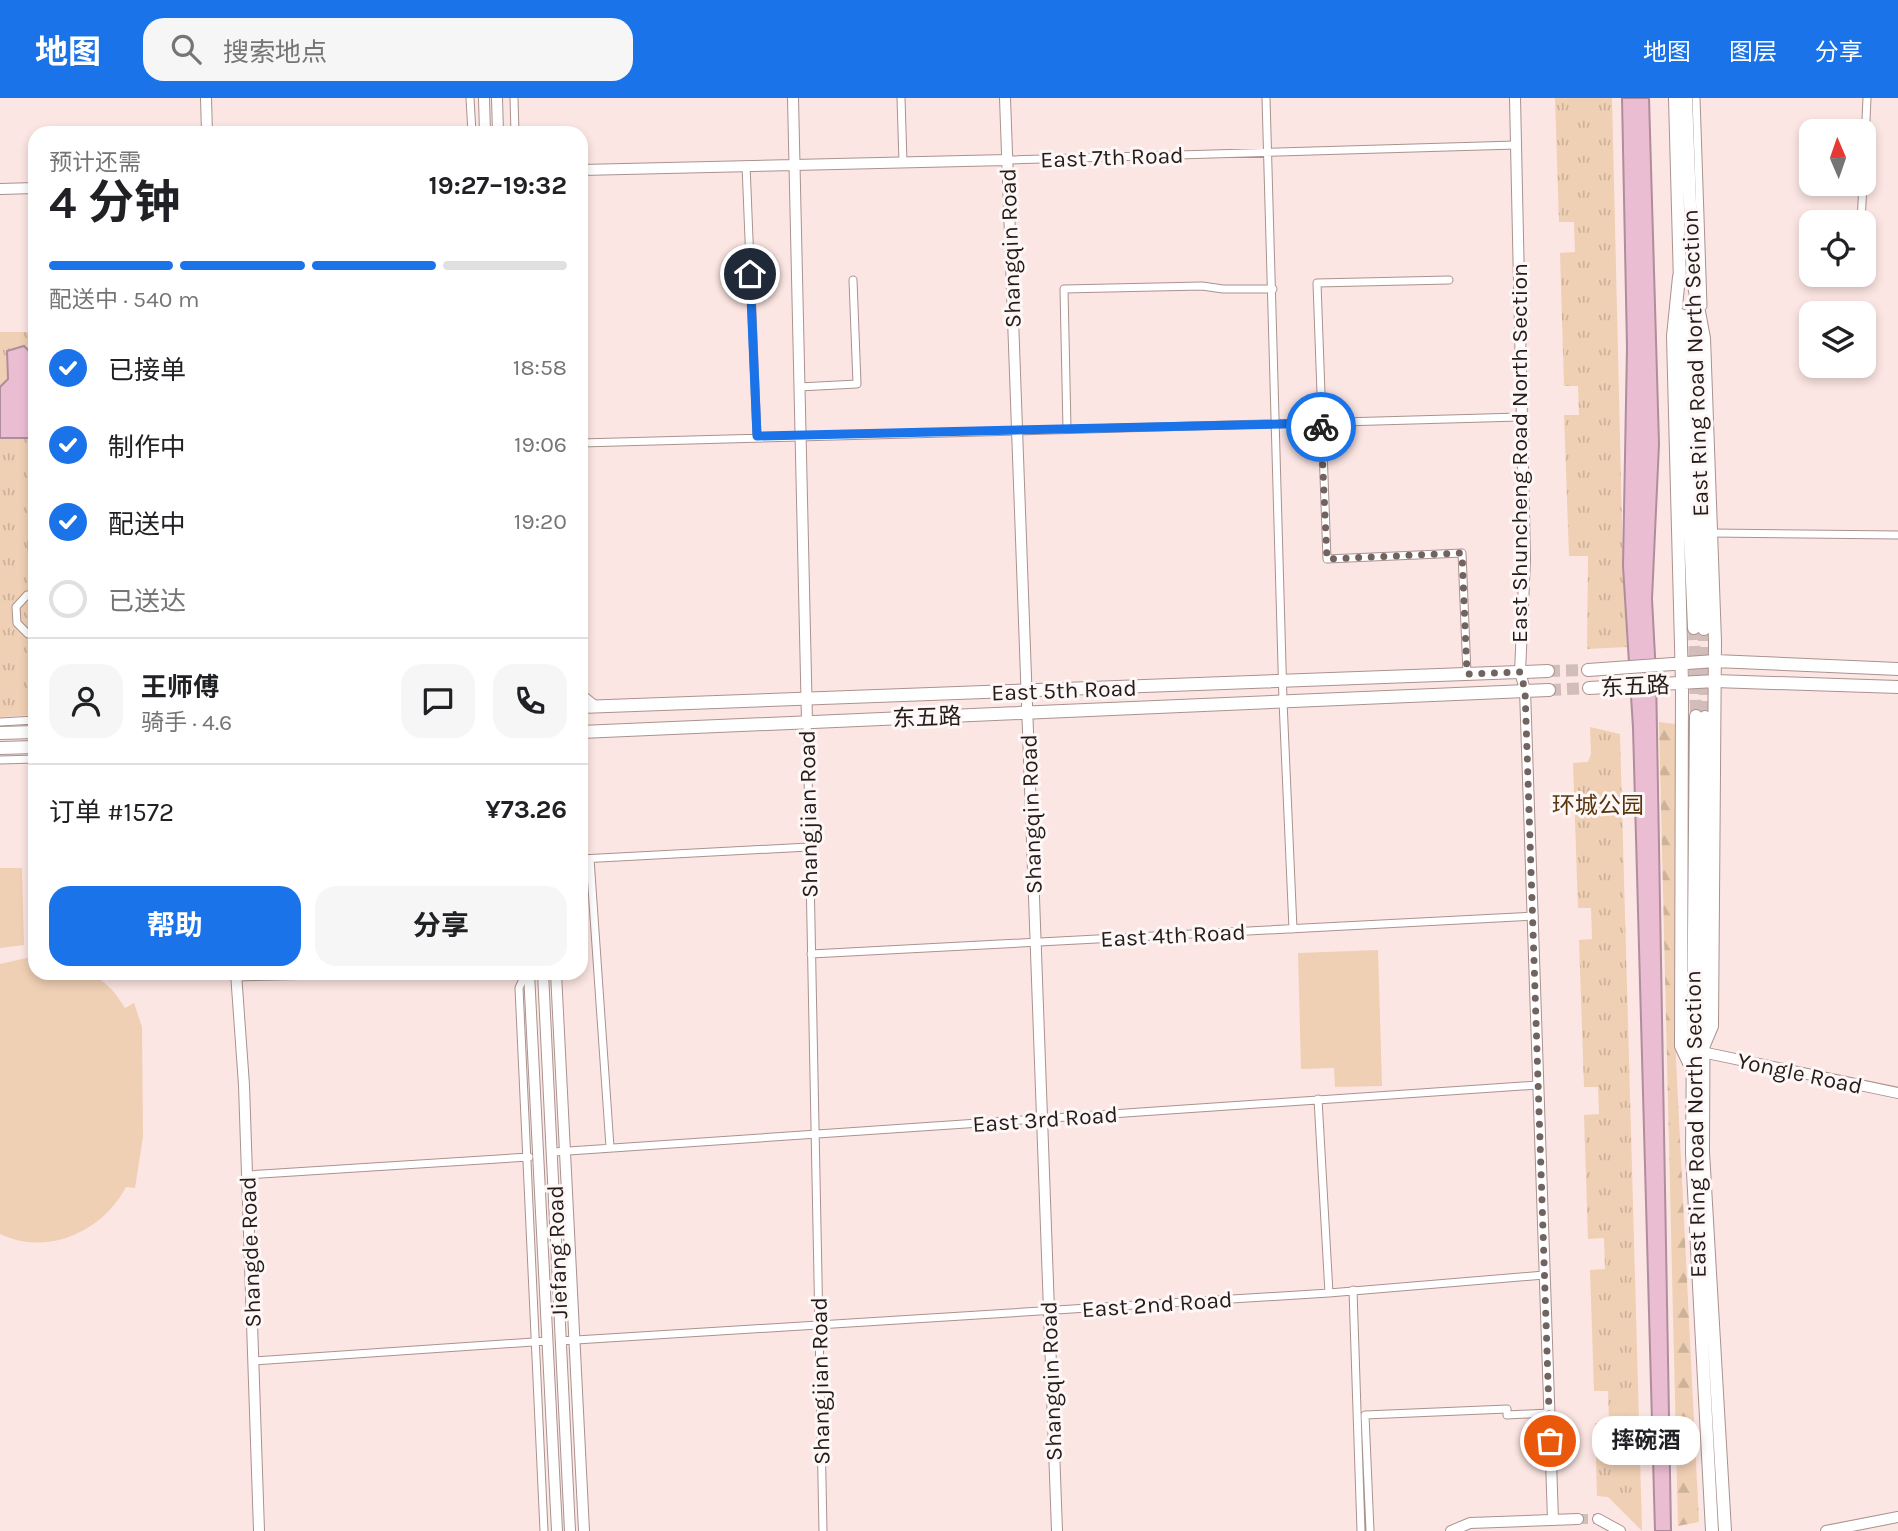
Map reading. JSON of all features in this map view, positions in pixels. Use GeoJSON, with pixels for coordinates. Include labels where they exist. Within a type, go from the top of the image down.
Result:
{"type":"FeatureCollection","features":[{"type":"Feature","properties":{"kind":"main road","name":"East Ring Road North Section"},"geometry":{"type":"LineString","coordinates":[[1675,98],[1686,276],[1699,628]]}},
{"type":"Feature","properties":{"kind":"main road","name":"East Ring Road North Section"},"geometry":{"type":"LineString","coordinates":[[1686,98],[1686,276]]}},
{"type":"Feature","properties":{"kind":"main road"},"geometry":{"type":"LineString","coordinates":[[1686,276],[1704,338],[1715,661],[1712,1026],[1702,1052]]}},
{"type":"Feature","properties":{"kind":"main road"},"geometry":{"type":"LineString","coordinates":[[1686,276],[1673,336],[1682,684],[1681,1046],[1690,1067]]}},
{"type":"Feature","properties":{"kind":"main road","name":"东五路"},"geometry":{"type":"LineString","coordinates":[[1588,670],[1665,667],[1715,661],[1898,669]]}},
{"type":"Feature","properties":{"kind":"main road","name":"East 5th Road"},"geometry":{"type":"LineString","coordinates":[[588,707],[1548,671]]}},
{"type":"Feature","properties":{"kind":"main road","name":"东五路"},"geometry":{"type":"LineString","coordinates":[[1589,688],[1715,681],[1898,687]]}},
{"type":"Feature","properties":{"kind":"main road"},"geometry":{"type":"LineString","coordinates":[[1525,690],[1549,690]]}},
{"type":"Feature","properties":{"kind":"main road","name":"东五路"},"geometry":{"type":"LineString","coordinates":[[588,734],[1525,690]]}},
{"type":"Feature","properties":{"kind":"main road","name":"East Ring Road North Section"},"geometry":{"type":"LineString","coordinates":[[1712,1531],[1690,1067],[1701,717],[1703,1152],[1725,1531]]}},
{"type":"Feature","properties":{"kind":"main road"},"geometry":{"type":"LineString","coordinates":[[0,733],[28,732]]}},
{"type":"Feature","properties":{"kind":"main road"},"geometry":{"type":"LineString","coordinates":[[0,748],[28,747]]}},
{"type":"Feature","properties":{"kind":"street"},"geometry":{"type":"LineString","coordinates":[[206,98],[207,126]]}},
{"type":"Feature","properties":{"kind":"street"},"geometry":{"type":"LineString","coordinates":[[470,98],[472,126]]}},
{"type":"Feature","properties":{"kind":"street"},"geometry":{"type":"LineString","coordinates":[[484,98],[485,126]]}},
{"type":"Feature","properties":{"kind":"street"},"geometry":{"type":"LineString","coordinates":[[497,98],[498,126]]}},
{"type":"Feature","properties":{"kind":"street"},"geometry":{"type":"LineString","coordinates":[[514,98],[515,126]]}},
{"type":"Feature","properties":{"kind":"street","name":"Shangjian Road"},"geometry":{"type":"LineString","coordinates":[[793,98],[823,1531]]}},
{"type":"Feature","properties":{"kind":"street"},"geometry":{"type":"LineString","coordinates":[[901,98],[903,162]]}},
{"type":"Feature","properties":{"kind":"street","name":"Shangqin Road"},"geometry":{"type":"LineString","coordinates":[[1004,98],[1057,1531]]}},
{"type":"Feature","properties":{"kind":"street"},"geometry":{"type":"LineString","coordinates":[[1266,98],[1278,424],[1282,681],[1293,929]]}},
{"type":"Feature","properties":{"kind":"street","name":"East Shuncheng Road North Section"},"geometry":{"type":"LineString","coordinates":[[1515,98],[1525,560],[1520,672],[1525,690],[1534,916],[1537,1085],[1553,1520]]}},
{"type":"Feature","properties":{"kind":"street"},"geometry":{"type":"LineString","coordinates":[[1696,98],[1704,338]]}},
{"type":"Feature","properties":{"kind":"street"},"geometry":{"type":"LineString","coordinates":[[1866,119],[1867,98]]}},
{"type":"Feature","properties":{"kind":"street","name":"East 7th Road"},"geometry":{"type":"LineString","coordinates":[[588,170],[1516,145]]}},
{"type":"Feature","properties":{"kind":"street"},"geometry":{"type":"LineString","coordinates":[[746,165],[757,436]]}},
{"type":"Feature","properties":{"kind":"street"},"geometry":{"type":"LineString","coordinates":[[0,189],[28,188]]}},
{"type":"Feature","properties":{"kind":"street"},"geometry":{"type":"LineString","coordinates":[[799,387],[857,384],[853,280]]}},
{"type":"Feature","properties":{"kind":"street"},"geometry":{"type":"LineString","coordinates":[[1449,280],[1317,283],[1327,559],[1462,553],[1467,674]]}},
{"type":"Feature","properties":{"kind":"street"},"geometry":{"type":"LineString","coordinates":[[1067,429],[1064,289],[1202,286],[1223,289],[1273,289]]}},
{"type":"Feature","properties":{"kind":"street"},"geometry":{"type":"LineString","coordinates":[[588,443],[1520,417]]}},
{"type":"Feature","properties":{"kind":"street"},"geometry":{"type":"LineString","coordinates":[[1711,533],[1898,535]]}},
{"type":"Feature","properties":{"kind":"street"},"geometry":{"type":"LineString","coordinates":[[28,595],[16,607],[17,623],[28,633]]}},
{"type":"Feature","properties":{"kind":"street"},"geometry":{"type":"LineString","coordinates":[[588,701],[596,707]]}},
{"type":"Feature","properties":{"kind":"street"},"geometry":{"type":"LineString","coordinates":[[0,722],[28,720]]}},
{"type":"Feature","properties":{"kind":"street"},"geometry":{"type":"LineString","coordinates":[[0,760],[28,759]]}},
{"type":"Feature","properties":{"kind":"street"},"geometry":{"type":"LineString","coordinates":[[588,859],[809,848]]}},
{"type":"Feature","properties":{"kind":"street"},"geometry":{"type":"LineString","coordinates":[[588,894],[610,1147]]}},
{"type":"Feature","properties":{"kind":"street","name":"East 4th Road"},"geometry":{"type":"LineString","coordinates":[[811,954],[1534,916]]}},
{"type":"Feature","properties":{"kind":"street","name":"Shangde Road"},"geometry":{"type":"LineString","coordinates":[[236,980],[247,1175],[260,1531]]}},
{"type":"Feature","properties":{"kind":"street","name":"Jiefang Road"},"geometry":{"type":"LineString","coordinates":[[527,980],[532,1157],[547,1341],[557,1531]]}},
{"type":"Feature","properties":{"kind":"street","name":"Jiefang Road"},"geometry":{"type":"LineString","coordinates":[[543,980],[559,1152],[561,1341],[570,1531]]}},
{"type":"Feature","properties":{"kind":"street"},"geometry":{"type":"LineString","coordinates":[[544,1000],[555,980]]}},
{"type":"Feature","properties":{"kind":"street"},"geometry":{"type":"LineString","coordinates":[[556,980],[559,1152],[584,1531]]}},
{"type":"Feature","properties":{"kind":"street","name":"Yongle Road"},"geometry":{"type":"LineString","coordinates":[[1702,1052],[1898,1093]]}},
{"type":"Feature","properties":{"kind":"street","name":"East 3rd Road"},"geometry":{"type":"LineString","coordinates":[[559,1152],[1537,1085]]}},
{"type":"Feature","properties":{"kind":"street"},"geometry":{"type":"LineString","coordinates":[[1318,1099],[1329,1293]]}},
{"type":"Feature","properties":{"kind":"street"},"geometry":{"type":"LineString","coordinates":[[247,1175],[532,1157],[533,1341],[544,1531]]}},
{"type":"Feature","properties":{"kind":"street","name":"East 2nd Road"},"geometry":{"type":"LineString","coordinates":[[561,1341],[1329,1293],[1544,1275]]}},
{"type":"Feature","properties":{"kind":"street"},"geometry":{"type":"LineString","coordinates":[[1353,1290],[1361,1531]]}},
{"type":"Feature","properties":{"kind":"street"},"geometry":{"type":"LineString","coordinates":[[253,1361],[547,1341]]}},
{"type":"Feature","properties":{"kind":"street"},"geometry":{"type":"LineString","coordinates":[[1370,1531],[1365,1415],[1507,1409],[1507,1415],[1549,1413]]}},
{"type":"Feature","properties":{"kind":"street"},"geometry":{"type":"LineString","coordinates":[[1826,1531],[1898,1517]]}},
{"type":"Feature","properties":{"kind":"street"},"geometry":{"type":"LineString","coordinates":[[1451,1531],[1470,1523],[1578,1519]]}},
{"type":"Feature","properties":{"kind":"street"},"geometry":{"type":"LineString","coordinates":[[1598,1519],[1620,1531]]}},
{"type":"Feature","properties":{"kind":"green space"},"geometry":{"type":"Polygon","coordinates":[[[1555,98],[1612,98],[1627,647],[1587,649],[1588,556],[1569,556],[1564,415],[1579,415],[1578,386],[1564,386],[1560,253],[1575,252],[1574,222],[1559,222],[1555,98]]]}},
{"type":"Feature","properties":{"kind":"green space"},"geometry":{"type":"Polygon","coordinates":[[[0,332],[28,332],[28,715],[0,717],[0,332]]]}},
{"type":"Feature","properties":{"kind":"green space"},"geometry":{"type":"Polygon","coordinates":[[[1659,722],[1675,724],[1679,946],[1676,1059],[1699,1522],[1678,1526],[1659,722]]]}},
{"type":"Feature","properties":{"kind":"green space","name":"环城公园"},"geometry":{"type":"Polygon","coordinates":[[[1590,727],[1620,734],[1642,1531],[1608,1497],[1597,1496],[1595,1423],[1609,1422],[1608,1391],[1594,1391],[1590,1270],[1605,1269],[1604,1238],[1588,1239],[1584,1115],[1599,1114],[1598,1087],[1584,1087],[1579,940],[1592,939],[1591,908],[1578,908],[1573,763],[1588,762],[1591,754],[1590,727]]]}},
{"type":"Feature","properties":{"kind":"green space"},"geometry":{"type":"Polygon","coordinates":[[[0,868],[22,868],[24,945],[0,948],[0,868]]]}},
{"type":"Feature","properties":{"kind":"green space"},"geometry":{"type":"Polygon","coordinates":[[[1378,950],[1382,1086],[1335,1087],[1334,1068],[1301,1069],[1298,953],[1378,950]]]}},
{"type":"Feature","properties":{"kind":"green space"},"geometry":{"type":"Polygon","coordinates":[[[28,958],[28,980],[100,980],[125,1008],[134,1003],[142,1027],[143,1137],[135,1188],[126,1187],[116,1203],[89,1227],[55,1241],[37,1243],[0,1234],[0,964],[28,958]]]}},
{"type":"Feature","properties":{"kind":"shaded area"},"geometry":{"type":"Polygon","coordinates":[[[1622,98],[1649,98],[1659,444],[1652,599],[1656,675],[1671,1531],[1655,1531],[1633,728],[1623,566],[1627,347],[1622,98]]]}},
{"type":"Feature","properties":{"kind":"shaded area"},"geometry":{"type":"Polygon","coordinates":[[[24,346],[28,350],[28,438],[0,438],[0,387],[8,379],[7,351],[24,346]]]}},
{"type":"Feature","properties":{"kind":"tunnel"},"geometry":{"type":"LineString","coordinates":[[1694,628],[1696,716]]}},
{"type":"Feature","properties":{"kind":"tunnel"},"geometry":{"type":"LineString","coordinates":[[1704,629],[1705,717]]}},
{"type":"Feature","properties":{"kind":"tunnel"},"geometry":{"type":"LineString","coordinates":[[1548,671],[1588,670]]}},
{"type":"Feature","properties":{"kind":"tunnel"},"geometry":{"type":"LineString","coordinates":[[1549,690],[1589,688]]}},
{"type":"Feature","properties":{"kind":"tunnel"},"geometry":{"type":"LineString","coordinates":[[1578,1519],[1598,1519]]}},
{"type":"Feature","properties":{"kind":"way so far"},"geometry":{"type":"LineString","coordinates":[[1321,427],[1327,559],[1462,553],[1467,674],[1520,672],[1525,690],[1550,1441]]}},
{"type":"Feature","properties":{"kind":"place","name":"摔碗酒"},"geometry":{"type":"Point","coordinates":[1550,1441]}},
{"type":"Feature","properties":{"kind":"route"},"geometry":{"type":"LineString","coordinates":[[750,274],[757,436],[1321,423],[1321,427]]}}]}
